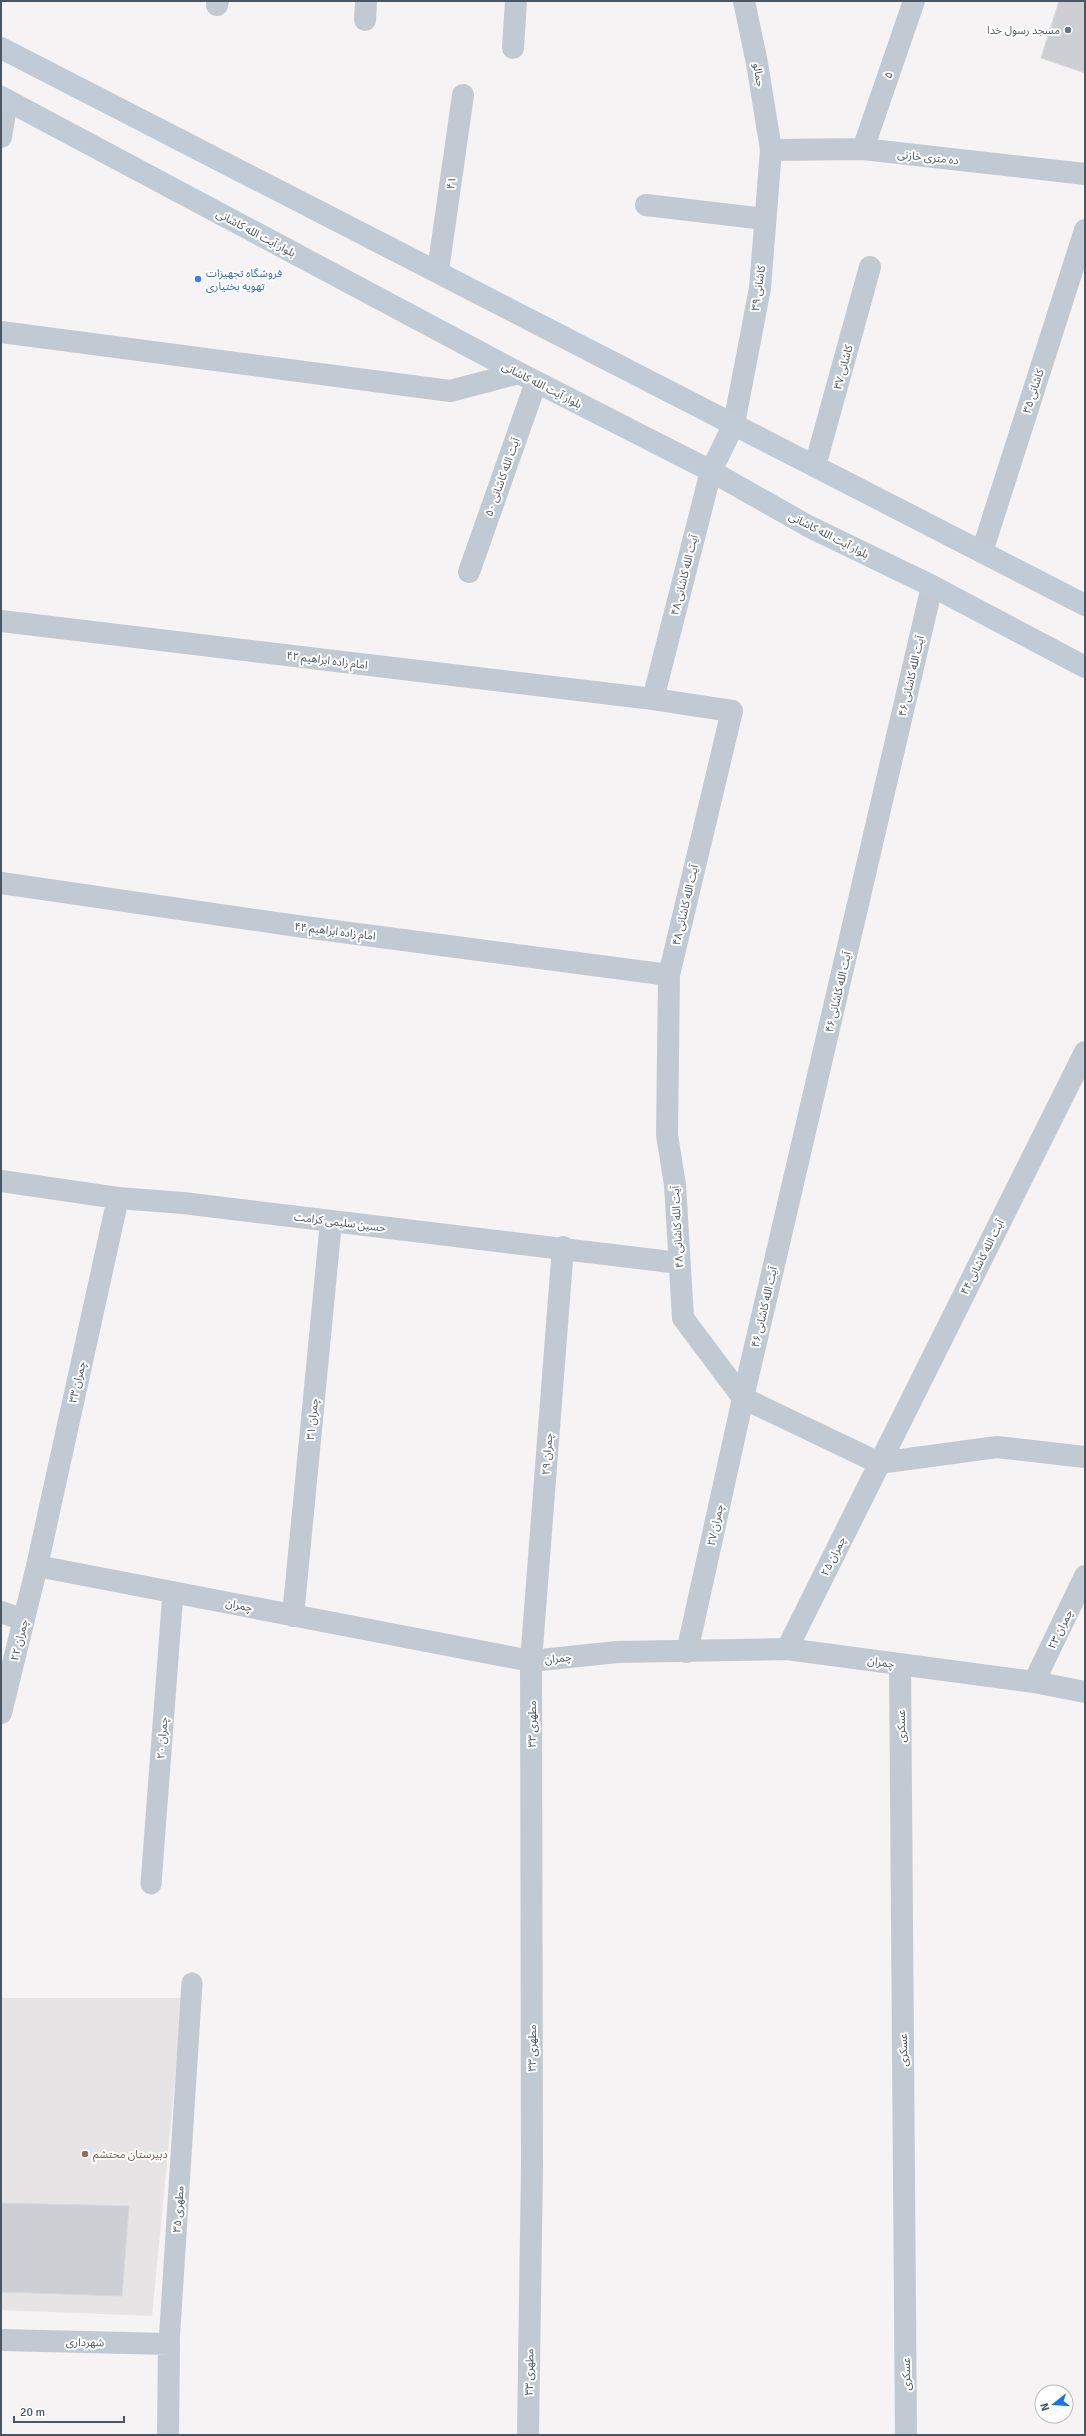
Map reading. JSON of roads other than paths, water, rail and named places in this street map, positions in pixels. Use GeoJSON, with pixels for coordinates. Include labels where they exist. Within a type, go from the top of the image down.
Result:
{"type":"FeatureCollection","features":[{"type":"Feature","properties":{"kind":"main road"},"geometry":{"type":"LineString","coordinates":[[1,48],[438,271],[1085,605]]}},
{"type":"Feature","properties":{"kind":"main road","name":"بلوار آیت الله کاشانی"},"geometry":{"type":"LineString","coordinates":[[4,99],[527,377],[711,471],[808,526],[932,586],[1085,667]]}},
{"type":"Feature","properties":{"kind":"main road"},"geometry":{"type":"LineString","coordinates":[[711,471],[734,424]]}},
{"type":"Feature","properties":{"kind":"street"},"geometry":{"type":"LineString","coordinates":[[513,48],[516,1]]}},
{"type":"Feature","properties":{"kind":"street","name":"جمالو"},"geometry":{"type":"LineString","coordinates":[[744,1],[757,63],[771,150]]}},
{"type":"Feature","properties":{"kind":"street","name":"۵"},"geometry":{"type":"LineString","coordinates":[[863,149],[914,1]]}},
{"type":"Feature","properties":{"kind":"street","name":"۴۱"},"geometry":{"type":"LineString","coordinates":[[438,271],[463,95]]}},
{"type":"Feature","properties":{"kind":"street"},"geometry":{"type":"LineString","coordinates":[[1,137],[4,99]]}},
{"type":"Feature","properties":{"kind":"street","name":"ده متری خازنی"},"geometry":{"type":"LineString","coordinates":[[771,150],[863,149],[1085,174]]}},
{"type":"Feature","properties":{"kind":"street","name":"کاشانی ۳۹"},"geometry":{"type":"LineString","coordinates":[[734,424],[760,288],[771,150]]}},
{"type":"Feature","properties":{"kind":"street"},"geometry":{"type":"LineString","coordinates":[[646,205],[765,219]]}},
{"type":"Feature","properties":{"kind":"street","name":"کاشانی ۳۵"},"geometry":{"type":"LineString","coordinates":[[982,552],[1085,230]]}},
{"type":"Feature","properties":{"kind":"street","name":"کاشانی ۳۷"},"geometry":{"type":"LineString","coordinates":[[815,466],[870,267]]}},
{"type":"Feature","properties":{"kind":"street"},"geometry":{"type":"LineString","coordinates":[[1,332],[450,391],[527,377]]}},
{"type":"Feature","properties":{"kind":"street","name":"آیت الله کاشانی ۵۰"},"geometry":{"type":"LineString","coordinates":[[469,572],[527,377]]}},
{"type":"Feature","properties":{"kind":"street","name":"آیت الله کاشانی ۴۸"},"geometry":{"type":"LineString","coordinates":[[711,471],[653,698],[732,711],[669,975],[667,1135],[675,1185],[683,1318],[743,1398]]}},
{"type":"Feature","properties":{"kind":"street","name":"آیت الله کاشانی ۴۶"},"geometry":{"type":"LineString","coordinates":[[743,1398],[932,586]]}},
{"type":"Feature","properties":{"kind":"street","name":"امام زاده ابراهیم ۴۲"},"geometry":{"type":"LineString","coordinates":[[1,621],[653,698]]}},
{"type":"Feature","properties":{"kind":"street","name":"امام زاده ابراهیم ۴۴"},"geometry":{"type":"LineString","coordinates":[[1,883],[305,927],[669,975]]}},
{"type":"Feature","properties":{"kind":"street","name":"آیت الله کاشانی ۴۴"},"geometry":{"type":"LineString","coordinates":[[879,1463],[1085,1052]]}},
{"type":"Feature","properties":{"kind":"street","name":"حسین سلیمی کرامت"},"geometry":{"type":"LineString","coordinates":[[1,1181],[118,1198],[183,1203],[331,1222],[563,1247],[679,1263]]}},
{"type":"Feature","properties":{"kind":"street","name":"چمران ۳۳"},"geometry":{"type":"LineString","coordinates":[[36,1566],[118,1198]]}},
{"type":"Feature","properties":{"kind":"street","name":"چمران ۳۱"},"geometry":{"type":"LineString","coordinates":[[293,1616],[331,1222]]}},
{"type":"Feature","properties":{"kind":"street","name":"چمران ۲۹"},"geometry":{"type":"LineString","coordinates":[[532,1661],[563,1247]]}},
{"type":"Feature","properties":{"kind":"street"},"geometry":{"type":"LineString","coordinates":[[743,1398],[879,1463],[997,1447],[1085,1457]]}},
{"type":"Feature","properties":{"kind":"street","name":"چمران ۲۷"},"geometry":{"type":"LineString","coordinates":[[687,1652],[743,1398]]}},
{"type":"Feature","properties":{"kind":"street","name":"چمران ۲۵"},"geometry":{"type":"LineString","coordinates":[[787,1649],[879,1463]]}},
{"type":"Feature","properties":{"kind":"street","name":"چمران"},"geometry":{"type":"LineString","coordinates":[[36,1566],[532,1661],[617,1652],[687,1652],[787,1649],[1034,1682],[1085,1692]]}},
{"type":"Feature","properties":{"kind":"street","name":"چمران ۲۲"},"geometry":{"type":"LineString","coordinates":[[1,1713],[36,1566]]}},
{"type":"Feature","properties":{"kind":"street","name":"چمران ۲۳"},"geometry":{"type":"LineString","coordinates":[[1034,1682],[1085,1576]]}},
{"type":"Feature","properties":{"kind":"street"},"geometry":{"type":"LineString","coordinates":[[1,1612],[24,1620]]}},
{"type":"Feature","properties":{"kind":"street","name":"مطهری ۳۳"},"geometry":{"type":"LineString","coordinates":[[528,2435],[532,2166],[532,1661]]}},
{"type":"Feature","properties":{"kind":"street","name":"عسکری"},"geometry":{"type":"LineString","coordinates":[[900,1665],[906,2435]]}},
{"type":"Feature","properties":{"kind":"street","name":"شهرداری"},"geometry":{"type":"LineString","coordinates":[[1,2340],[169,2344]]}},
{"type":"Feature","properties":{"kind":"street","name":"مطهری ۳۵"},"geometry":{"type":"LineString","coordinates":[[168,2435],[169,2344]]}},
{"type":"Feature","properties":{"kind":"lane","name":"چمران ۲۰"},"geometry":{"type":"LineString","coordinates":[[152,1884],[173,1592]]}},
{"type":"Feature","properties":{"kind":"lane","name":"مطهری ۳۵"},"geometry":{"type":"LineString","coordinates":[[169,2344],[192,1983]]}},
{"type":"Feature","properties":{"kind":"place","name":"مسجد رسول خدا"},"geometry":{"type":"Point","coordinates":[1068,30]}},
{"type":"Feature","properties":{"kind":"place","name":"فروشگاه تجهیزات تهویه بختیاری"},"geometry":{"type":"Point","coordinates":[198,279]}},
{"type":"Feature","properties":{"kind":"place","name":"دبیرستان محتشم"},"geometry":{"type":"Point","coordinates":[85,2154]}}]}
